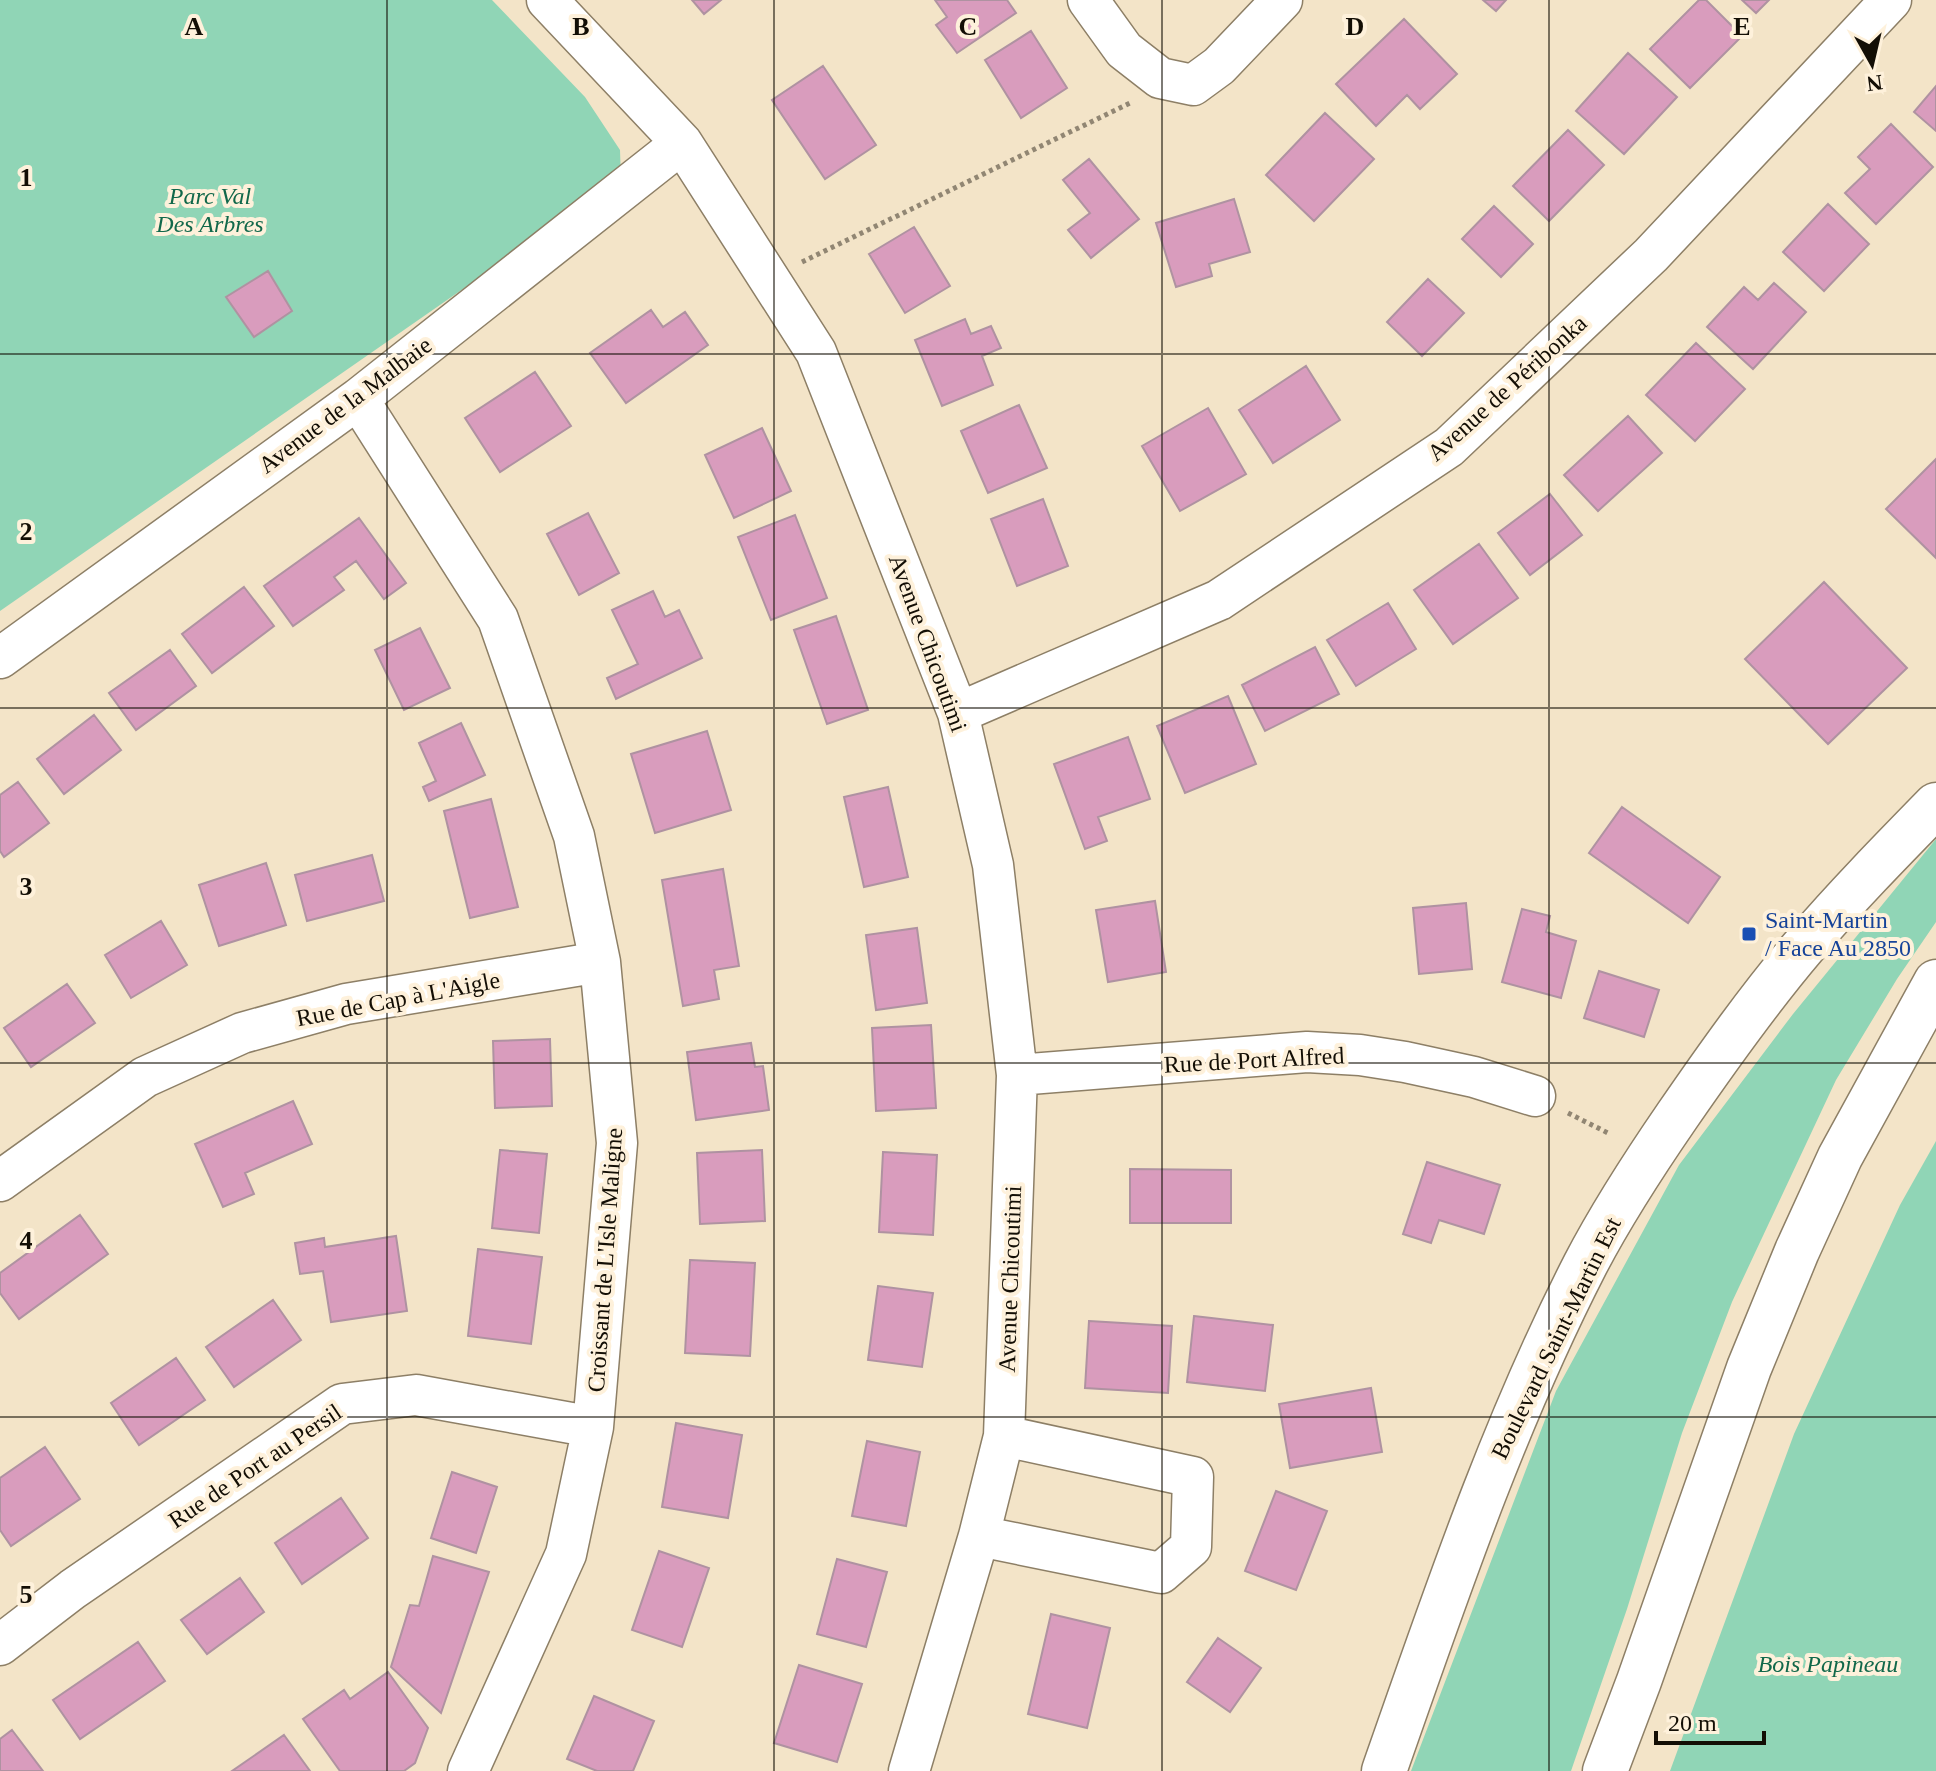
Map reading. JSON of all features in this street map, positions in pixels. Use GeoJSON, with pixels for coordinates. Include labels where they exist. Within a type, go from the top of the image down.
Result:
{"type":"FeatureCollection","features":[{"type":"Feature","properties":{"kind":"main road","name":"Boulevard Saint-Martin Est"},"geometry":{"type":"LineString","coordinates":[[1384,1771],[1492,1471],[1549,1342],[1609,1221],[1647,1159],[1765,994],[1851,893],[1936,805]]}},
{"type":"Feature","properties":{"kind":"main road"},"geometry":{"type":"LineString","coordinates":[[1605,1771],[1749,1368],[1797,1251],[1847,1144],[1936,982]]}},
{"type":"Feature","properties":{"kind":"street","name":"Avenue Chicoutimi"},"geometry":{"type":"LineString","coordinates":[[547,0],[682,143],[816,352],[958,713],[993,865],[1017,1075],[1004,1436],[979,1536],[909,1771]]}},
{"type":"Feature","properties":{"kind":"street"},"geometry":{"type":"LineString","coordinates":[[1088,0],[1124,50],[1160,78],[1193,85],[1219,66],[1282,0]]}},
{"type":"Feature","properties":{"kind":"street","name":"Avenue de Péribonka"},"geometry":{"type":"LineString","coordinates":[[958,713],[1219,600],[1449,447],[1651,255],[1891,0]]}},
{"type":"Feature","properties":{"kind":"street","name":"Avenue de la Malbaie"},"geometry":{"type":"LineString","coordinates":[[0,658],[358,399],[682,143]]}},
{"type":"Feature","properties":{"kind":"street","name":"Croissant de L'Isle Maligne"},"geometry":{"type":"LineString","coordinates":[[358,399],[498,619],[574,836],[600,962],[617,1143],[593,1427],[566,1554],[468,1771]]}},
{"type":"Feature","properties":{"kind":"street","name":"Rue de Cap à L'Aigle"},"geometry":{"type":"LineString","coordinates":[[0,1181],[145,1077],[242,1033],[346,1004],[600,962]]}},
{"type":"Feature","properties":{"kind":"street","name":"Rue de Port Alfred"},"geometry":{"type":"LineString","coordinates":[[1017,1075],[1307,1052],[1405,1062],[1474,1077],[1535,1096]]}},
{"type":"Feature","properties":{"kind":"street","name":"Rue de Port au Persil"},"geometry":{"type":"LineString","coordinates":[[0,1645],[73,1589],[342,1404],[416,1395],[593,1427]]}},
{"type":"Feature","properties":{"kind":"street"},"geometry":{"type":"LineString","coordinates":[[979,1536],[1161,1573],[1191,1547],[1193,1477],[1004,1436]]}},
{"type":"Feature","properties":{"kind":"path"},"geometry":{"type":"LineString","coordinates":[[769,278],[1176,81]]}},
{"type":"Feature","properties":{"kind":"green space","name":"Parc Val Des Arbres"},"geometry":{"type":"Polygon","coordinates":[[[0,0],[492,0],[585,97],[620,150],[621,179],[0,611],[0,0]]]}},
{"type":"Feature","properties":{"kind":"green space"},"geometry":{"type":"Polygon","coordinates":[[[1936,839],[1936,922],[1897,979],[1836,1080],[1732,1302],[1682,1433],[1627,1609],[1571,1771],[1411,1771],[1556,1391],[1679,1165],[1793,1014],[1936,839]]]}},
{"type":"Feature","properties":{"kind":"green space","name":"Bois Papineau"},"geometry":{"type":"Polygon","coordinates":[[[1936,1141],[1936,1771],[1670,1771],[1794,1434],[1900,1205],[1936,1141]]]}},
{"type":"Feature","properties":{"kind":"building"},"geometry":{"type":"Polygon","coordinates":[[[692,0],[721,0],[704,14],[692,0]]]}},
{"type":"Feature","properties":{"kind":"building"},"geometry":{"type":"Polygon","coordinates":[[[935,0],[1007,0],[1016,13],[957,53],[936,25],[947,17],[935,0]]]}},
{"type":"Feature","properties":{"kind":"building"},"geometry":{"type":"Polygon","coordinates":[[[1483,0],[1506,0],[1496,11],[1483,0]]]}},
{"type":"Feature","properties":{"kind":"building"},"geometry":{"type":"Polygon","coordinates":[[[1699,0],[1706,0],[1742,36],[1690,88],[1650,49],[1699,0]]]}},
{"type":"Feature","properties":{"kind":"building"},"geometry":{"type":"Polygon","coordinates":[[[1742,0],[1769,0],[1756,13],[1742,0]]]}},
{"type":"Feature","properties":{"kind":"building"},"geometry":{"type":"Polygon","coordinates":[[[1404,19],[1457,74],[1420,109],[1407,95],[1376,126],[1336,84],[1404,19]]]}},
{"type":"Feature","properties":{"kind":"building"},"geometry":{"type":"Polygon","coordinates":[[[1031,31],[1067,88],[1021,118],[985,60],[1031,31]]]}},
{"type":"Feature","properties":{"kind":"building"},"geometry":{"type":"Polygon","coordinates":[[[1628,53],[1677,97],[1624,154],[1576,111],[1628,53]]]}},
{"type":"Feature","properties":{"kind":"building"},"geometry":{"type":"Polygon","coordinates":[[[823,66],[876,145],[825,179],[772,100],[823,66]]]}},
{"type":"Feature","properties":{"kind":"building"},"geometry":{"type":"Polygon","coordinates":[[[1936,86],[1936,131],[1914,112],[1936,86]]]}},
{"type":"Feature","properties":{"kind":"building"},"geometry":{"type":"Polygon","coordinates":[[[1325,113],[1374,159],[1314,221],[1266,175],[1325,113]]]}},
{"type":"Feature","properties":{"kind":"building"},"geometry":{"type":"Polygon","coordinates":[[[1891,124],[1933,167],[1876,224],[1845,193],[1870,169],[1858,157],[1891,124]]]}},
{"type":"Feature","properties":{"kind":"building"},"geometry":{"type":"Polygon","coordinates":[[[1568,130],[1604,165],[1549,221],[1513,186],[1568,130]]]}},
{"type":"Feature","properties":{"kind":"building"},"geometry":{"type":"Polygon","coordinates":[[[1089,159],[1139,219],[1091,258],[1068,230],[1090,213],[1063,180],[1089,159]]]}},
{"type":"Feature","properties":{"kind":"building"},"geometry":{"type":"Polygon","coordinates":[[[1234,199],[1250,252],[1209,264],[1212,276],[1176,287],[1156,223],[1234,199]]]}},
{"type":"Feature","properties":{"kind":"building"},"geometry":{"type":"Polygon","coordinates":[[[1828,204],[1869,244],[1824,291],[1783,252],[1828,204]]]}},
{"type":"Feature","properties":{"kind":"building"},"geometry":{"type":"Polygon","coordinates":[[[1494,206],[1533,244],[1501,277],[1462,239],[1494,206]]]}},
{"type":"Feature","properties":{"kind":"building"},"geometry":{"type":"Polygon","coordinates":[[[914,227],[950,286],[905,313],[869,254],[914,227]]]}},
{"type":"Feature","properties":{"kind":"building"},"geometry":{"type":"Polygon","coordinates":[[[268,271],[292,311],[254,337],[226,297],[268,271]]]}},
{"type":"Feature","properties":{"kind":"building"},"geometry":{"type":"Polygon","coordinates":[[[1428,279],[1464,313],[1422,356],[1387,322],[1428,279]]]}},
{"type":"Feature","properties":{"kind":"building"},"geometry":{"type":"Polygon","coordinates":[[[1774,283],[1806,312],[1753,369],[1707,327],[1744,287],[1758,300],[1774,283]]]}},
{"type":"Feature","properties":{"kind":"building"},"geometry":{"type":"Polygon","coordinates":[[[651,310],[663,327],[685,312],[708,345],[626,403],[590,353],[651,310]]]}},
{"type":"Feature","properties":{"kind":"building"},"geometry":{"type":"Polygon","coordinates":[[[965,319],[971,334],[991,326],[1001,348],[982,356],[993,385],[942,406],[915,340],[965,319]]]}},
{"type":"Feature","properties":{"kind":"building"},"geometry":{"type":"Polygon","coordinates":[[[1696,343],[1745,389],[1695,441],[1646,395],[1696,343]]]}},
{"type":"Feature","properties":{"kind":"building"},"geometry":{"type":"Polygon","coordinates":[[[1306,366],[1340,420],[1273,463],[1239,410],[1306,366]]]}},
{"type":"Feature","properties":{"kind":"building"},"geometry":{"type":"Polygon","coordinates":[[[535,372],[571,426],[500,472],[465,418],[535,372]]]}},
{"type":"Feature","properties":{"kind":"building"},"geometry":{"type":"Polygon","coordinates":[[[1019,405],[1047,468],[988,493],[961,431],[1019,405]]]}},
{"type":"Feature","properties":{"kind":"building"},"geometry":{"type":"Polygon","coordinates":[[[1208,408],[1246,474],[1180,511],[1142,446],[1208,408]]]}},
{"type":"Feature","properties":{"kind":"building"},"geometry":{"type":"Polygon","coordinates":[[[1628,416],[1662,453],[1598,511],[1564,475],[1628,416]]]}},
{"type":"Feature","properties":{"kind":"building"},"geometry":{"type":"Polygon","coordinates":[[[762,428],[791,491],[734,518],[705,455],[762,428]]]}},
{"type":"Feature","properties":{"kind":"building"},"geometry":{"type":"Polygon","coordinates":[[[1936,459],[1936,558],[1886,509],[1936,459]]]}},
{"type":"Feature","properties":{"kind":"building"},"geometry":{"type":"Polygon","coordinates":[[[1550,494],[1582,535],[1530,575],[1498,533],[1550,494]]]}},
{"type":"Feature","properties":{"kind":"building"},"geometry":{"type":"Polygon","coordinates":[[[1043,499],[1068,566],[1017,586],[991,519],[1043,499]]]}},
{"type":"Feature","properties":{"kind":"building"},"geometry":{"type":"Polygon","coordinates":[[[588,513],[619,573],[579,595],[547,534],[588,513]]]}},
{"type":"Feature","properties":{"kind":"building"},"geometry":{"type":"Polygon","coordinates":[[[795,515],[827,598],[771,620],[738,537],[795,515]]]}},
{"type":"Feature","properties":{"kind":"building"},"geometry":{"type":"Polygon","coordinates":[[[359,518],[406,583],[384,599],[356,561],[334,577],[344,590],[293,626],[264,586],[359,518]]]}},
{"type":"Feature","properties":{"kind":"building"},"geometry":{"type":"Polygon","coordinates":[[[1479,544],[1518,598],[1453,644],[1414,590],[1479,544]]]}},
{"type":"Feature","properties":{"kind":"building"},"geometry":{"type":"Polygon","coordinates":[[[1824,582],[1907,668],[1828,744],[1745,659],[1824,582]]]}},
{"type":"Feature","properties":{"kind":"building"},"geometry":{"type":"Polygon","coordinates":[[[244,587],[274,626],[212,673],[182,634],[244,587]]]}},
{"type":"Feature","properties":{"kind":"building"},"geometry":{"type":"Polygon","coordinates":[[[653,591],[665,617],[679,610],[702,658],[616,699],[607,678],[638,664],[612,610],[653,591]]]}},
{"type":"Feature","properties":{"kind":"building"},"geometry":{"type":"Polygon","coordinates":[[[1388,603],[1416,649],[1356,686],[1327,640],[1388,603]]]}},
{"type":"Feature","properties":{"kind":"building"},"geometry":{"type":"Polygon","coordinates":[[[836,616],[868,710],[827,724],[794,630],[836,616]]]}},
{"type":"Feature","properties":{"kind":"building"},"geometry":{"type":"Polygon","coordinates":[[[420,628],[450,688],[404,710],[375,650],[420,628]]]}},
{"type":"Feature","properties":{"kind":"building"},"geometry":{"type":"Polygon","coordinates":[[[1315,647],[1339,694],[1265,731],[1242,685],[1315,647]]]}},
{"type":"Feature","properties":{"kind":"building"},"geometry":{"type":"Polygon","coordinates":[[[170,650],[196,686],[136,730],[109,693],[170,650]]]}},
{"type":"Feature","properties":{"kind":"building"},"geometry":{"type":"Polygon","coordinates":[[[1228,696],[1256,764],[1185,793],[1157,726],[1228,696]]]}},
{"type":"Feature","properties":{"kind":"building"},"geometry":{"type":"Polygon","coordinates":[[[94,715],[121,750],[64,794],[37,759],[94,715]]]}},
{"type":"Feature","properties":{"kind":"building"},"geometry":{"type":"Polygon","coordinates":[[[461,723],[485,775],[429,801],[423,787],[436,781],[419,743],[461,723]]]}},
{"type":"Feature","properties":{"kind":"building"},"geometry":{"type":"Polygon","coordinates":[[[707,731],[731,810],[655,833],[631,754],[707,731]]]}},
{"type":"Feature","properties":{"kind":"building"},"geometry":{"type":"Polygon","coordinates":[[[1128,737],[1150,799],[1098,817],[1107,841],[1085,849],[1054,764],[1128,737]]]}},
{"type":"Feature","properties":{"kind":"building"},"geometry":{"type":"Polygon","coordinates":[[[18,782],[49,823],[4,857],[0,851],[0,795],[18,782]]]}},
{"type":"Feature","properties":{"kind":"building"},"geometry":{"type":"Polygon","coordinates":[[[888,787],[908,877],[864,887],[844,797],[888,787]]]}},
{"type":"Feature","properties":{"kind":"building"},"geometry":{"type":"Polygon","coordinates":[[[491,799],[518,907],[470,918],[444,811],[491,799]]]}},
{"type":"Feature","properties":{"kind":"building"},"geometry":{"type":"Polygon","coordinates":[[[1622,807],[1720,877],[1688,923],[1589,853],[1622,807]]]}},
{"type":"Feature","properties":{"kind":"building"},"geometry":{"type":"Polygon","coordinates":[[[372,855],[384,901],[307,921],[295,875],[372,855]]]}},
{"type":"Feature","properties":{"kind":"building"},"geometry":{"type":"Polygon","coordinates":[[[266,863],[286,925],[219,946],[199,885],[266,863]]]}},
{"type":"Feature","properties":{"kind":"building"},"geometry":{"type":"Polygon","coordinates":[[[723,869],[739,966],[714,970],[719,999],[683,1006],[662,880],[723,869]]]}},
{"type":"Feature","properties":{"kind":"building"},"geometry":{"type":"Polygon","coordinates":[[[1155,901],[1166,972],[1108,982],[1096,910],[1155,901]]]}},
{"type":"Feature","properties":{"kind":"building"},"geometry":{"type":"Polygon","coordinates":[[[1466,903],[1472,969],[1419,974],[1413,908],[1466,903]]]}},
{"type":"Feature","properties":{"kind":"building"},"geometry":{"type":"Polygon","coordinates":[[[1522,909],[1550,916],[1546,932],[1576,941],[1561,998],[1502,982],[1522,909]]]}},
{"type":"Feature","properties":{"kind":"building"},"geometry":{"type":"Polygon","coordinates":[[[161,921],[187,965],[131,998],[105,955],[161,921]]]}},
{"type":"Feature","properties":{"kind":"building"},"geometry":{"type":"Polygon","coordinates":[[[917,928],[927,1003],[876,1010],[866,935],[917,928]]]}},
{"type":"Feature","properties":{"kind":"building"},"geometry":{"type":"Polygon","coordinates":[[[1599,971],[1659,990],[1644,1037],[1584,1018],[1599,971]]]}},
{"type":"Feature","properties":{"kind":"building"},"geometry":{"type":"Polygon","coordinates":[[[67,984],[95,1023],[31,1067],[4,1028],[67,984]]]}},
{"type":"Feature","properties":{"kind":"building"},"geometry":{"type":"Polygon","coordinates":[[[931,1025],[936,1108],[876,1111],[872,1028],[931,1025]]]}},
{"type":"Feature","properties":{"kind":"building"},"geometry":{"type":"Polygon","coordinates":[[[550,1039],[552,1106],[495,1108],[493,1041],[550,1039]]]}},
{"type":"Feature","properties":{"kind":"building"},"geometry":{"type":"Polygon","coordinates":[[[751,1043],[755,1067],[763,1066],[769,1110],[696,1120],[687,1052],[751,1043]]]}},
{"type":"Feature","properties":{"kind":"building"},"geometry":{"type":"Polygon","coordinates":[[[293,1101],[312,1144],[245,1173],[254,1194],[223,1207],[195,1144],[293,1101]]]}},
{"type":"Feature","properties":{"kind":"building"},"geometry":{"type":"Polygon","coordinates":[[[500,1150],[547,1154],[539,1233],[492,1228],[500,1150]]]}},
{"type":"Feature","properties":{"kind":"building"},"geometry":{"type":"Polygon","coordinates":[[[762,1150],[765,1221],[700,1224],[697,1153],[762,1150]]]}},
{"type":"Feature","properties":{"kind":"building"},"geometry":{"type":"Polygon","coordinates":[[[883,1152],[937,1155],[933,1235],[879,1232],[883,1152]]]}},
{"type":"Feature","properties":{"kind":"building"},"geometry":{"type":"Polygon","coordinates":[[[1427,1162],[1500,1185],[1484,1234],[1439,1220],[1431,1243],[1403,1234],[1427,1162]]]}},
{"type":"Feature","properties":{"kind":"building"},"geometry":{"type":"Polygon","coordinates":[[[1130,1169],[1231,1170],[1231,1223],[1130,1223],[1130,1169]]]}},
{"type":"Feature","properties":{"kind":"building"},"geometry":{"type":"Polygon","coordinates":[[[80,1215],[108,1254],[19,1319],[0,1293],[0,1273],[80,1215]]]}},
{"type":"Feature","properties":{"kind":"building"},"geometry":{"type":"Polygon","coordinates":[[[396,1236],[407,1311],[331,1322],[323,1271],[300,1274],[295,1243],[324,1238],[325,1247],[396,1236]]]}},
{"type":"Feature","properties":{"kind":"building"},"geometry":{"type":"Polygon","coordinates":[[[478,1249],[542,1257],[531,1344],[468,1336],[478,1249]]]}},
{"type":"Feature","properties":{"kind":"building"},"geometry":{"type":"Polygon","coordinates":[[[690,1260],[755,1263],[750,1356],[685,1353],[690,1260]]]}},
{"type":"Feature","properties":{"kind":"building"},"geometry":{"type":"Polygon","coordinates":[[[878,1286],[933,1293],[922,1367],[868,1360],[878,1286]]]}},
{"type":"Feature","properties":{"kind":"building"},"geometry":{"type":"Polygon","coordinates":[[[273,1300],[301,1340],[234,1387],[206,1347],[273,1300]]]}},
{"type":"Feature","properties":{"kind":"building"},"geometry":{"type":"Polygon","coordinates":[[[1194,1316],[1273,1325],[1265,1391],[1187,1382],[1194,1316]]]}},
{"type":"Feature","properties":{"kind":"building"},"geometry":{"type":"Polygon","coordinates":[[[1089,1321],[1172,1326],[1168,1393],[1085,1388],[1089,1321]]]}},
{"type":"Feature","properties":{"kind":"building"},"geometry":{"type":"Polygon","coordinates":[[[176,1358],[205,1400],[139,1445],[111,1403],[176,1358]]]}},
{"type":"Feature","properties":{"kind":"building"},"geometry":{"type":"Polygon","coordinates":[[[1371,1388],[1382,1452],[1290,1468],[1279,1404],[1371,1388]]]}},
{"type":"Feature","properties":{"kind":"building"},"geometry":{"type":"Polygon","coordinates":[[[676,1423],[742,1435],[728,1518],[662,1507],[676,1423]]]}},
{"type":"Feature","properties":{"kind":"building"},"geometry":{"type":"Polygon","coordinates":[[[867,1441],[920,1452],[906,1526],[852,1516],[867,1441]]]}},
{"type":"Feature","properties":{"kind":"building"},"geometry":{"type":"Polygon","coordinates":[[[45,1447],[80,1499],[11,1546],[0,1530],[0,1478],[45,1447]]]}},
{"type":"Feature","properties":{"kind":"building"},"geometry":{"type":"Polygon","coordinates":[[[452,1472],[497,1487],[476,1553],[431,1538],[452,1472]]]}},
{"type":"Feature","properties":{"kind":"building"},"geometry":{"type":"Polygon","coordinates":[[[1276,1491],[1327,1511],[1296,1590],[1245,1571],[1276,1491]]]}},
{"type":"Feature","properties":{"kind":"building"},"geometry":{"type":"Polygon","coordinates":[[[341,1498],[368,1538],[302,1584],[275,1543],[341,1498]]]}},
{"type":"Feature","properties":{"kind":"building"},"geometry":{"type":"Polygon","coordinates":[[[659,1551],[709,1568],[682,1647],[632,1630],[659,1551]]]}},
{"type":"Feature","properties":{"kind":"building"},"geometry":{"type":"Polygon","coordinates":[[[433,1556],[489,1572],[441,1713],[391,1667],[410,1605],[419,1606],[433,1556]]]}},
{"type":"Feature","properties":{"kind":"building"},"geometry":{"type":"Polygon","coordinates":[[[837,1559],[887,1572],[866,1647],[817,1634],[837,1559]]]}},
{"type":"Feature","properties":{"kind":"building"},"geometry":{"type":"Polygon","coordinates":[[[240,1578],[264,1612],[207,1654],[181,1620],[240,1578]]]}},
{"type":"Feature","properties":{"kind":"building"},"geometry":{"type":"Polygon","coordinates":[[[1051,1614],[1110,1628],[1087,1728],[1028,1714],[1051,1614]]]}},
{"type":"Feature","properties":{"kind":"building"},"geometry":{"type":"Polygon","coordinates":[[[1218,1638],[1261,1668],[1230,1712],[1187,1682],[1218,1638]]]}},
{"type":"Feature","properties":{"kind":"building"},"geometry":{"type":"Polygon","coordinates":[[[138,1642],[165,1681],[80,1739],[53,1700],[138,1642]]]}},
{"type":"Feature","properties":{"kind":"building"},"geometry":{"type":"Polygon","coordinates":[[[799,1665],[862,1684],[837,1762],[774,1743],[799,1665]]]}},
{"type":"Feature","properties":{"kind":"building"},"geometry":{"type":"Polygon","coordinates":[[[388,1672],[428,1728],[415,1763],[404,1771],[340,1771],[303,1719],[344,1690],[350,1699],[388,1672]]]}},
{"type":"Feature","properties":{"kind":"building"},"geometry":{"type":"Polygon","coordinates":[[[594,1696],[654,1721],[633,1771],[597,1771],[567,1759],[594,1696]]]}},
{"type":"Feature","properties":{"kind":"building"},"geometry":{"type":"Polygon","coordinates":[[[12,1730],[43,1771],[0,1771],[0,1739],[12,1730]]]}},
{"type":"Feature","properties":{"kind":"building"},"geometry":{"type":"Polygon","coordinates":[[[284,1735],[310,1771],[232,1771],[284,1735]]]}},
{"type":"Feature","properties":{"kind":"place","name":"Saint-Martin / Face Au 2850"},"geometry":{"type":"Point","coordinates":[1749,934]}}]}
